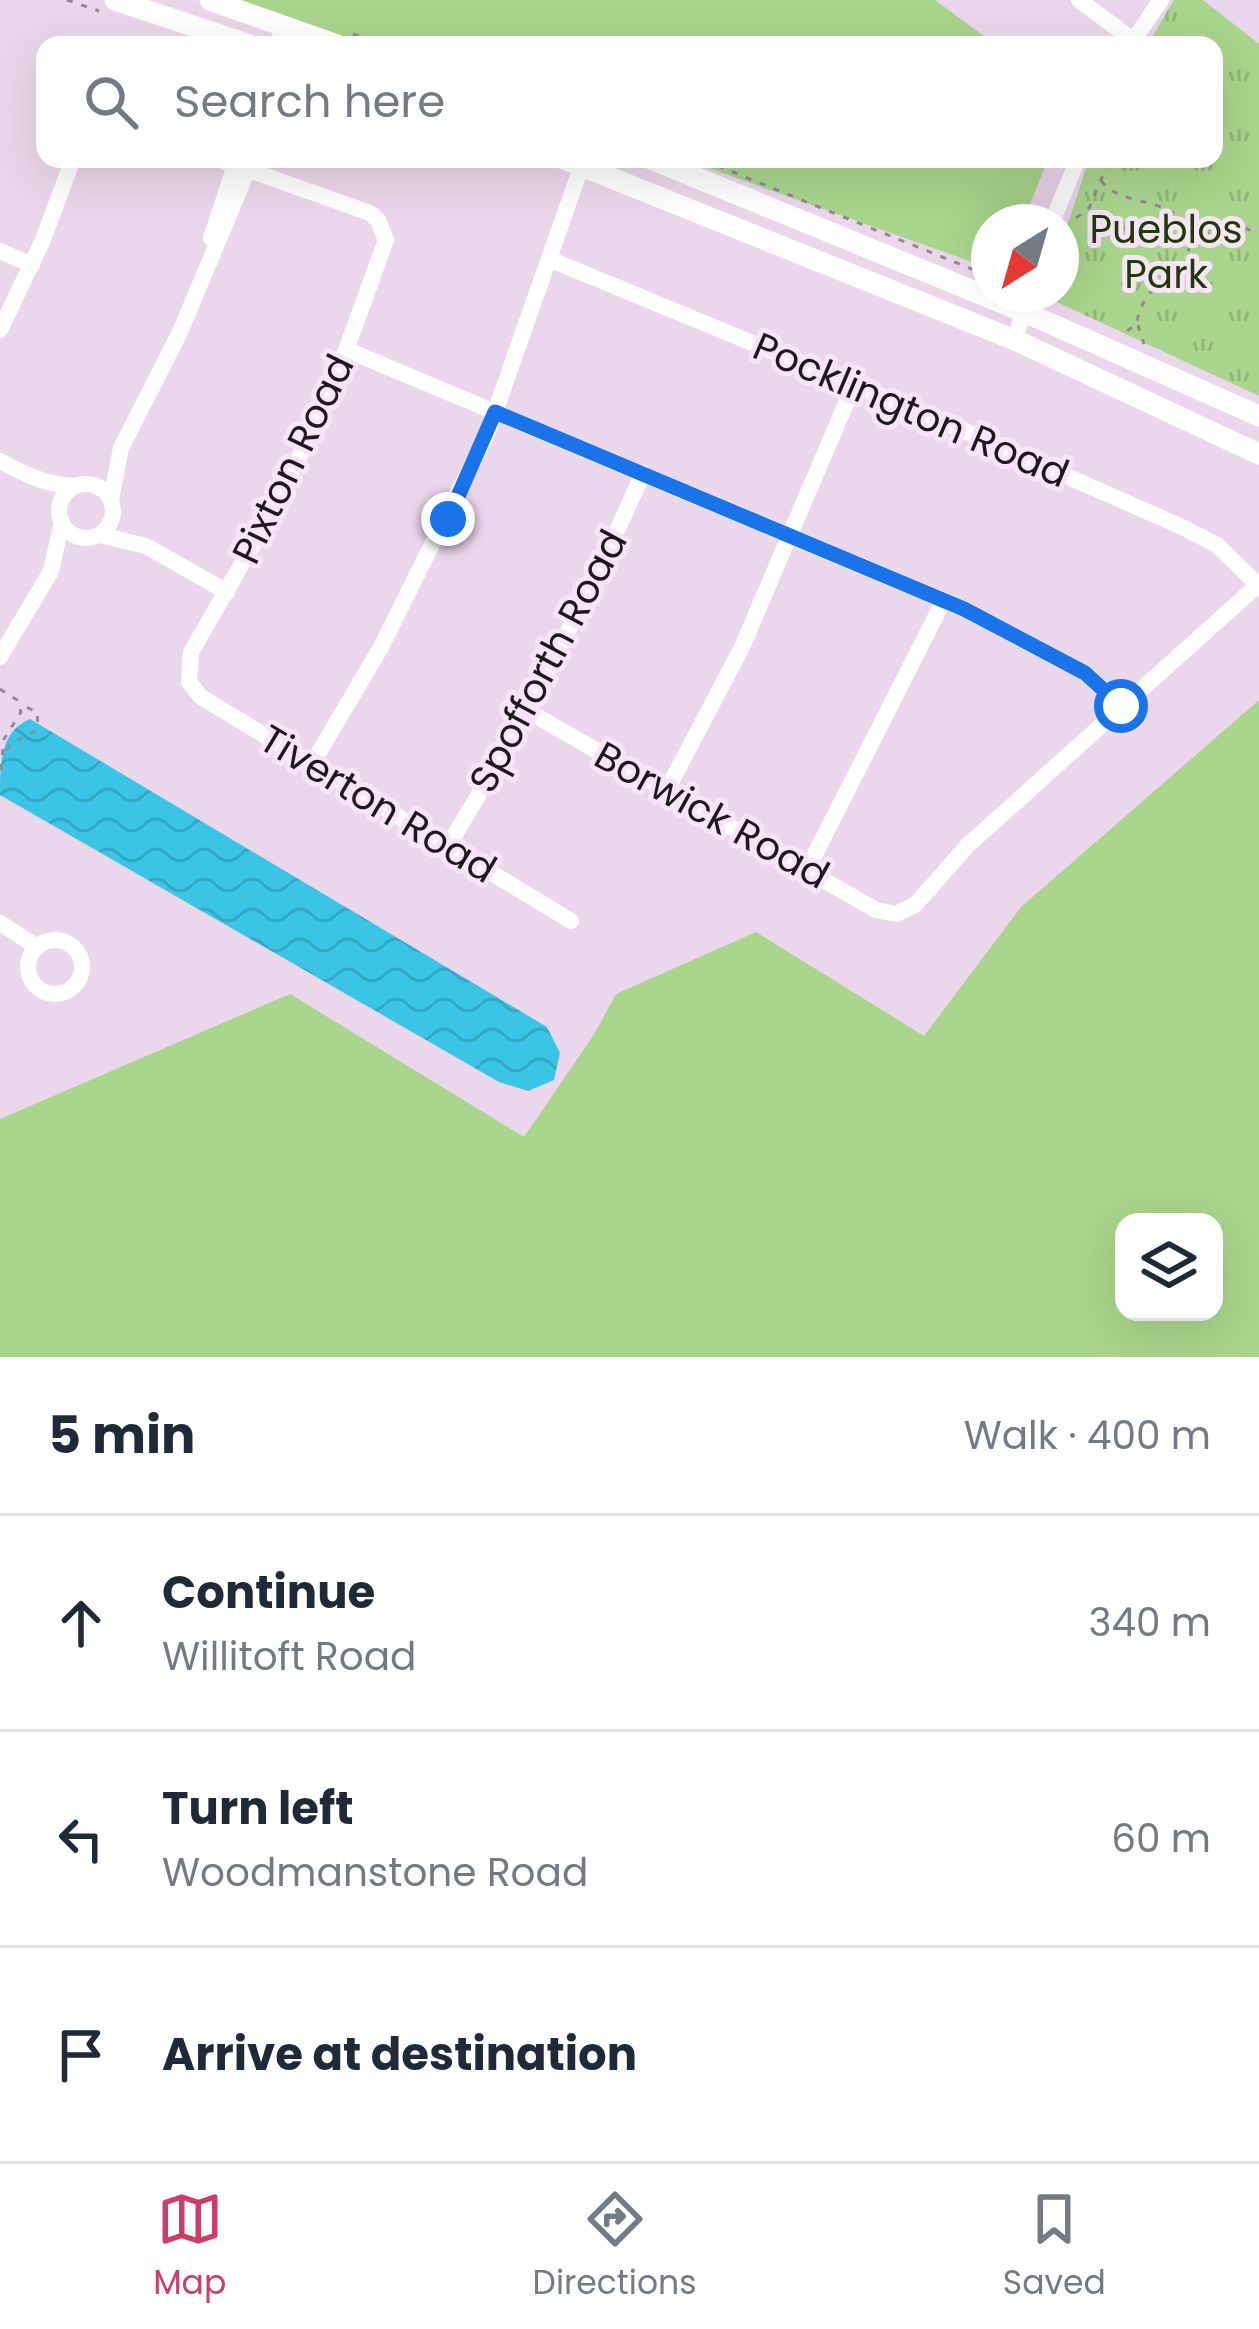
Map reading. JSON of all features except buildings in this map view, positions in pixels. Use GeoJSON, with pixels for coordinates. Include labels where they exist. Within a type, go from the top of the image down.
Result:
{"type":"FeatureCollection","features":[{"type":"Feature","properties":{"kind":"main road"},"geometry":{"type":"LineString","coordinates":[[115,0],[223,36]]}},
{"type":"Feature","properties":{"kind":"main road"},"geometry":{"type":"LineString","coordinates":[[210,0],[285,36]]}},
{"type":"Feature","properties":{"kind":"main road"},"geometry":{"type":"LineString","coordinates":[[581,168],[1015,340],[1259,454]]}},
{"type":"Feature","properties":{"kind":"main road"},"geometry":{"type":"LineString","coordinates":[[675,168],[971,281]]}},
{"type":"Feature","properties":{"kind":"main road"},"geometry":{"type":"LineString","coordinates":[[1046,312],[1259,416]]}},
{"type":"Feature","properties":{"kind":"street"},"geometry":{"type":"LineString","coordinates":[[1079,0],[1123,36]]}},
{"type":"Feature","properties":{"kind":"street"},"geometry":{"type":"LineString","coordinates":[[1136,36],[1161,0]]}},
{"type":"Feature","properties":{"kind":"street"},"geometry":{"type":"LineString","coordinates":[[0,330],[32,265],[70,168]]}},
{"type":"Feature","properties":{"kind":"street"},"geometry":{"type":"LineString","coordinates":[[0,657],[51,571],[110,525],[121,448],[163,368],[208,263],[236,168]]}},
{"type":"Feature","properties":{"kind":"street","name":"Pixton Road"},"geometry":{"type":"LineString","coordinates":[[189,682],[191,652],[280,498],[385,251],[384,230],[370,213],[254,168]]}},
{"type":"Feature","properties":{"kind":"street"},"geometry":{"type":"LineString","coordinates":[[312,764],[380,650],[448,519],[495,412],[549,259],[570,168]]}},
{"type":"Feature","properties":{"kind":"street"},"geometry":{"type":"LineString","coordinates":[[1059,204],[1074,168]]}},
{"type":"Feature","properties":{"kind":"street"},"geometry":{"type":"LineString","coordinates":[[0,251],[32,265]]}},
{"type":"Feature","properties":{"kind":"street","name":"Pocklington Road"},"geometry":{"type":"LineString","coordinates":[[549,259],[1182,527],[1217,545],[1259,584]]}},
{"type":"Feature","properties":{"kind":"street"},"geometry":{"type":"LineString","coordinates":[[1015,340],[1022,312]]}},
{"type":"Feature","properties":{"kind":"street"},"geometry":{"type":"LineString","coordinates":[[346,350],[944,600],[1049,651],[1085,673],[1121,706],[1259,584]]}},
{"type":"Feature","properties":{"kind":"street"},"geometry":{"type":"LineString","coordinates":[[667,790],[742,647],[854,385]]}},
{"type":"Feature","properties":{"kind":"street"},"geometry":{"type":"LineString","coordinates":[[51,571],[64,496],[121,448]]}},
{"type":"Feature","properties":{"kind":"street"},"geometry":{"type":"LineString","coordinates":[[0,461],[46,495],[72,534],[146,546],[227,592]]}},
{"type":"Feature","properties":{"kind":"street","name":"Spofforth Road"},"geometry":{"type":"LineString","coordinates":[[448,846],[529,712],[593,587],[643,473]]}},
{"type":"Feature","properties":{"kind":"street"},"geometry":{"type":"LineString","coordinates":[[24,475],[57,485],[100,488],[146,546]]}},
{"type":"Feature","properties":{"kind":"street"},"geometry":{"type":"LineString","coordinates":[[808,868],[944,600]]}},
{"type":"Feature","properties":{"kind":"street","name":"Tiverton Road"},"geometry":{"type":"LineString","coordinates":[[189,682],[201,697],[572,921]]}},
{"type":"Feature","properties":{"kind":"street","name":"Borwick Road"},"geometry":{"type":"LineString","coordinates":[[529,712],[876,910],[896,914],[915,905],[968,845],[1121,706]]}},
{"type":"Feature","properties":{"kind":"street"},"geometry":{"type":"LineString","coordinates":[[0,923],[38,946]]}},
{"type":"Feature","properties":{"kind":"path"},"geometry":{"type":"LineString","coordinates":[[723,168],[971,269]]}},
{"type":"Feature","properties":{"kind":"path"},"geometry":{"type":"LineString","coordinates":[[1079,216],[1087,212],[1106,168]]}},
{"type":"Feature","properties":{"kind":"path"},"geometry":{"type":"LineString","coordinates":[[1101,181],[1109,190],[1173,211],[1203,234]]}},
{"type":"Feature","properties":{"kind":"path"},"geometry":{"type":"LineString","coordinates":[[1095,194],[1109,190]]}},
{"type":"Feature","properties":{"kind":"path"},"geometry":{"type":"LineString","coordinates":[[1144,346],[1137,322],[1140,307],[1151,288],[1180,269],[1203,234],[1240,223],[1249,230],[1259,229]]}},
{"type":"Feature","properties":{"kind":"path"},"geometry":{"type":"LineString","coordinates":[[1189,225],[1191,249]]}},
{"type":"Feature","properties":{"kind":"path"},"geometry":{"type":"LineString","coordinates":[[1120,335],[1137,322]]}},
{"type":"Feature","properties":{"kind":"path"},"geometry":{"type":"LineString","coordinates":[[0,689],[34,710],[39,722],[35,731],[14,740],[5,752]]}},
{"type":"Feature","properties":{"kind":"path"},"geometry":{"type":"LineString","coordinates":[[0,777],[4,739],[21,716],[20,705]]}},
{"type":"Feature","properties":{"kind":"green space"},"geometry":{"type":"Polygon","coordinates":[[[238,0],[935,0],[984,36],[339,36],[238,0]]]}},
{"type":"Feature","properties":{"kind":"green space","name":"Pueblos Park"},"geometry":{"type":"Polygon","coordinates":[[[1174,0],[1203,0],[1259,44],[1259,396],[1078,312],[1079,204],[1074,204],[1086,168],[1223,168],[1223,36],[1152,36],[1174,0]]]}},
{"type":"Feature","properties":{"kind":"green space"},"geometry":{"type":"Polygon","coordinates":[[[708,168],[1044,168],[1030,204],[971,204],[971,262],[708,168]]]}},
{"type":"Feature","properties":{"kind":"green space"},"geometry":{"type":"Polygon","coordinates":[[[1259,700],[1259,1357],[0,1357],[0,1119],[290,994],[524,1137],[616,994],[756,932],[924,1036],[1021,907],[1259,700]]]}},
{"type":"Feature","properties":{"kind":"water"},"geometry":{"type":"Polygon","coordinates":[[[30,719],[547,1027],[560,1053],[554,1080],[528,1091],[499,1082],[0,795],[7,740],[30,719]]]}},
{"type":"Feature","properties":{"kind":"route"},"geometry":{"type":"LineString","coordinates":[[448,519],[495,412],[964,609],[1085,673],[1121,706]]}}]}
